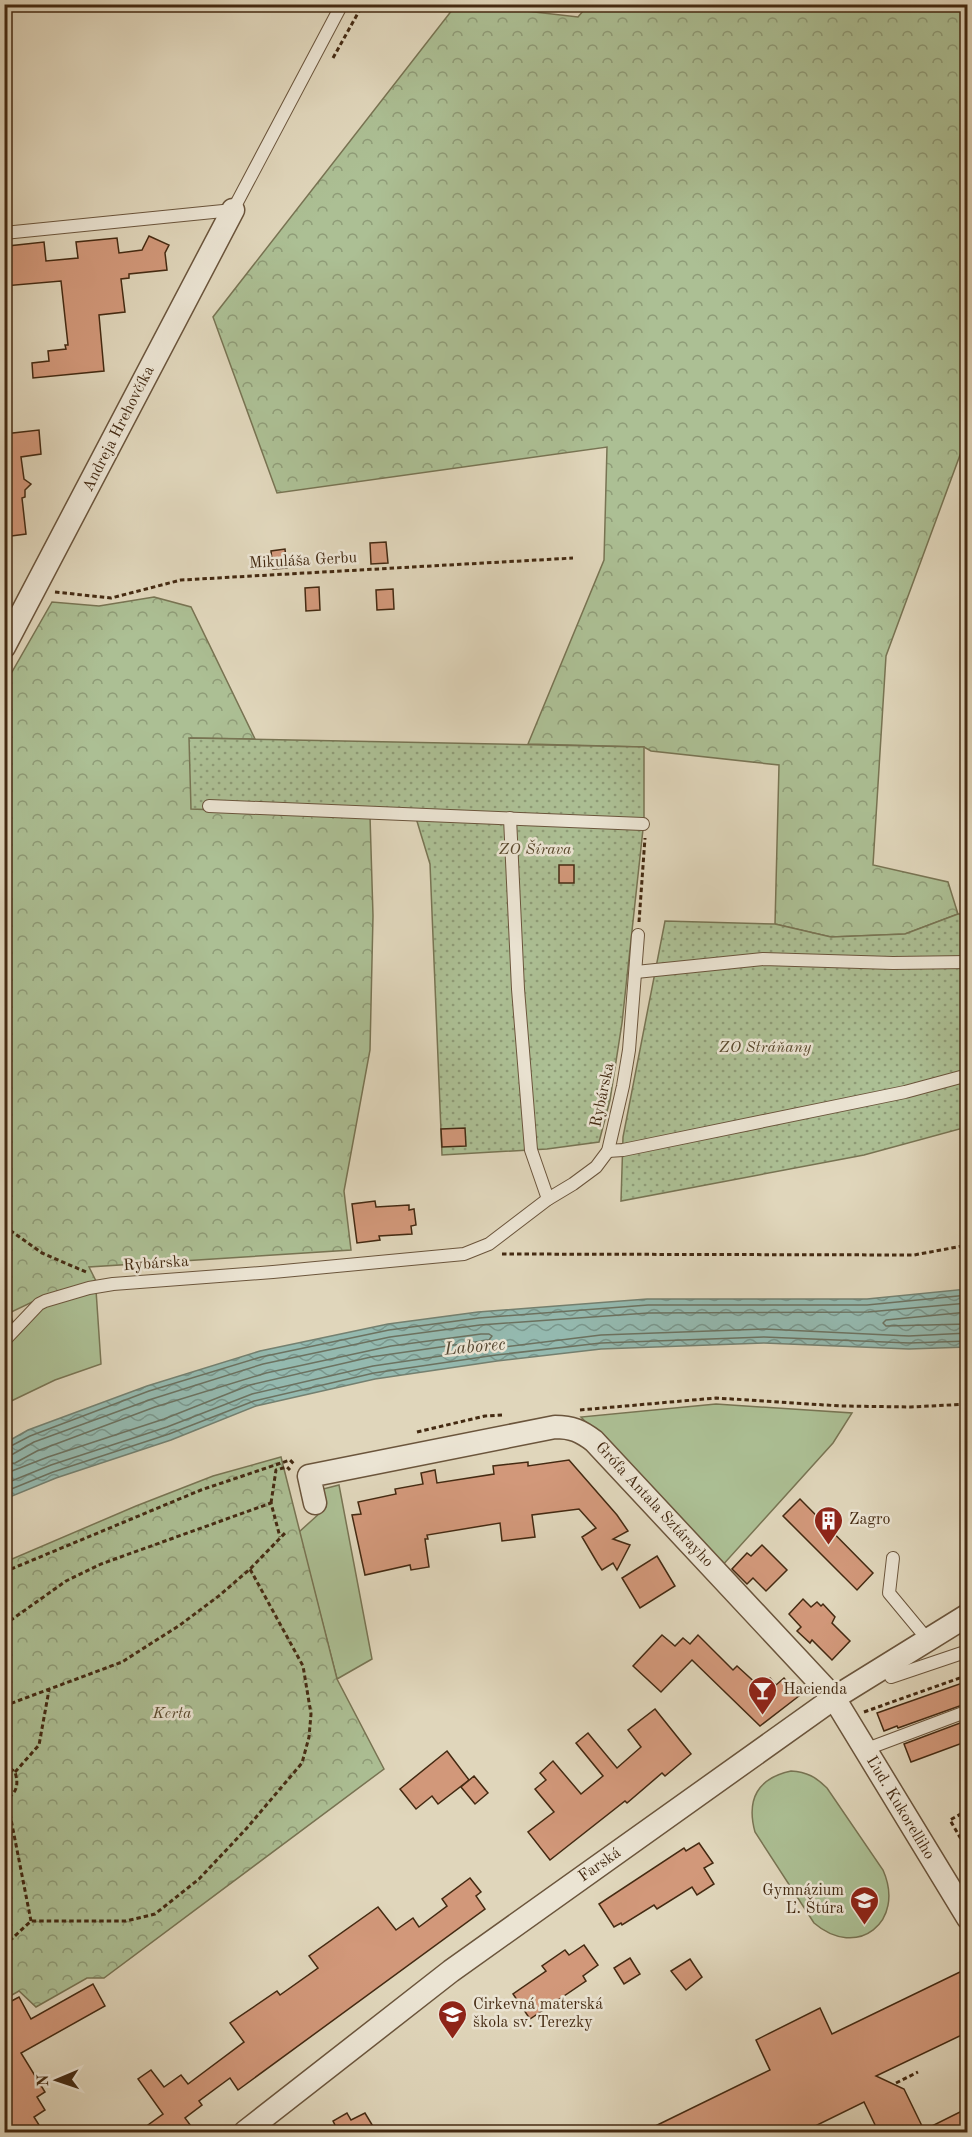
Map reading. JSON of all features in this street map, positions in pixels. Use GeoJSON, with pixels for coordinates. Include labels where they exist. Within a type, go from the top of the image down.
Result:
{"type":"FeatureCollection","features":[{"type":"Feature","properties":{"kind":"street","name":"Andreja Hrehovčíka"},"geometry":{"type":"LineString","coordinates":[[4,647],[36,590],[233,210]]}},
{"type":"Feature","properties":{"kind":"street","name":"Grófa Antala Sztárayho"},"geometry":{"type":"LineString","coordinates":[[305,1467],[555,1427],[577,1429],[594,1441],[834,1698]]}},
{"type":"Feature","properties":{"kind":"street"},"geometry":{"type":"LineString","coordinates":[[305,1467],[315,1503]]}},
{"type":"Feature","properties":{"kind":"street","name":"Farská"},"geometry":{"type":"LineString","coordinates":[[245,2133],[451,1971],[834,1698],[968,1615]]}},
{"type":"Feature","properties":{"kind":"street","name":"Ľud. Kukorelliho"},"geometry":{"type":"LineString","coordinates":[[834,1698],[968,1918]]}},
{"type":"Feature","properties":{"kind":"lane","name":"Andreja Hrehovčíka"},"geometry":{"type":"LineString","coordinates":[[233,210],[342,4]]}},
{"type":"Feature","properties":{"kind":"lane"},"geometry":{"type":"LineString","coordinates":[[4,233],[233,210]]}},
{"type":"Feature","properties":{"kind":"lane"},"geometry":{"type":"LineString","coordinates":[[209,806],[643,825]]}},
{"type":"Feature","properties":{"kind":"lane"},"geometry":{"type":"LineString","coordinates":[[510,818],[518,989],[531,1150],[548,1199]]}},
{"type":"Feature","properties":{"kind":"lane","name":"Rybárska"},"geometry":{"type":"LineString","coordinates":[[4,1341],[39,1304],[89,1288],[113,1284],[464,1254],[489,1244],[548,1199],[596,1167],[608,1151],[625,1074],[638,935]]}},
{"type":"Feature","properties":{"kind":"lane"},"geometry":{"type":"LineString","coordinates":[[636,972],[763,959],[893,963],[968,962]]}},
{"type":"Feature","properties":{"kind":"lane"},"geometry":{"type":"LineString","coordinates":[[608,1151],[634,1148],[905,1092],[968,1075]]}},
{"type":"Feature","properties":{"kind":"lane"},"geometry":{"type":"LineString","coordinates":[[893,1558],[889,1593],[928,1641]]}},
{"type":"Feature","properties":{"kind":"lane"},"geometry":{"type":"LineString","coordinates":[[891,1677],[968,1651]]}},
{"type":"Feature","properties":{"kind":"lane"},"geometry":{"type":"LineString","coordinates":[[864,1750],[968,1712]]}},
{"type":"Feature","properties":{"kind":"path","name":"Mikuláša Gerbu"},"geometry":{"type":"LineString","coordinates":[[36,590],[111,598],[180,580],[573,558]]}},
{"type":"Feature","properties":{"kind":"path"},"geometry":{"type":"LineString","coordinates":[[638,935],[646,825],[643,825]]}},
{"type":"Feature","properties":{"kind":"path"},"geometry":{"type":"LineString","coordinates":[[4,1226],[42,1253],[113,1284]]}},
{"type":"Feature","properties":{"kind":"path"},"geometry":{"type":"LineString","coordinates":[[500,1254],[914,1255],[968,1245]]}},
{"type":"Feature","properties":{"kind":"path"},"geometry":{"type":"LineString","coordinates":[[578,1410],[716,1398],[864,1406],[911,1407],[968,1404]]}},
{"type":"Feature","properties":{"kind":"path"},"geometry":{"type":"LineString","coordinates":[[415,1432],[485,1416],[508,1415]]}},
{"type":"Feature","properties":{"kind":"path"},"geometry":{"type":"LineString","coordinates":[[290,1460],[305,1467]]}},
{"type":"Feature","properties":{"kind":"path"},"geometry":{"type":"LineString","coordinates":[[4,1572],[201,1490],[290,1460],[305,1467]]}},
{"type":"Feature","properties":{"kind":"path"},"geometry":{"type":"LineString","coordinates":[[280,1538],[271,1503],[276,1470],[287,1467],[297,1478],[305,1467]]}},
{"type":"Feature","properties":{"kind":"path"},"geometry":{"type":"LineString","coordinates":[[4,1625],[66,1581],[101,1563],[271,1503]]}},
{"type":"Feature","properties":{"kind":"path"},"geometry":{"type":"LineString","coordinates":[[4,1706],[122,1662],[180,1625],[220,1595],[250,1569],[287,1531]]}},
{"type":"Feature","properties":{"kind":"path"},"geometry":{"type":"LineString","coordinates":[[4,1946],[31,1921],[126,1921],[155,1914],[199,1879],[246,1829],[302,1763],[309,1737],[311,1713],[303,1666],[250,1569]]}},
{"type":"Feature","properties":{"kind":"path"},"geometry":{"type":"LineString","coordinates":[[846,1718],[968,1675]]}},
{"type":"Feature","properties":{"kind":"path"},"geometry":{"type":"LineString","coordinates":[[15,1772],[39,1744],[50,1690]]}},
{"type":"Feature","properties":{"kind":"path"},"geometry":{"type":"LineString","coordinates":[[4,1764],[15,1772],[17,1779],[16,1791],[6,1800],[31,1921]]}},
{"type":"Feature","properties":{"kind":"path"},"geometry":{"type":"LineString","coordinates":[[968,1810],[950,1820],[968,1851]]}},
{"type":"Feature","properties":{"kind":"path"},"geometry":{"type":"LineString","coordinates":[[896,2083],[918,2072]]}},
{"type":"Feature","properties":{"kind":"green space"},"geometry":{"type":"Polygon","coordinates":[[[589,4],[967,5],[967,436],[886,656],[873,865],[948,882],[958,914],[905,934],[831,937],[775,924],[779,765],[651,751],[644,747],[528,744],[604,560],[607,447],[277,493],[213,317],[456,5],[578,17],[589,4]]]}},
{"type":"Feature","properties":{"kind":"green space"},"geometry":{"type":"Polygon","coordinates":[[[154,597],[191,607],[255,739],[190,738],[370,816],[373,916],[370,1050],[344,1191],[351,1250],[89,1267],[96,1281],[49,1294],[9,1313],[13,1322],[5,1332],[4,686],[52,602],[99,606],[154,597]]]}},
{"type":"Feature","properties":{"kind":"green space","name":"ZO Šírava"},"geometry":{"type":"Polygon","coordinates":[[[189,738],[644,747],[644,820],[622,1023],[610,1100],[599,1142],[547,1149],[442,1155],[430,864],[416,818],[191,809],[189,738]]]}},
{"type":"Feature","properties":{"kind":"green space","name":"ZO Stráňany"},"geometry":{"type":"Polygon","coordinates":[[[958,914],[967,914],[967,1127],[864,1155],[621,1201],[623,1137],[665,921],[775,924],[831,937],[905,934],[958,914]]]}},
{"type":"Feature","properties":{"kind":"green space"},"geometry":{"type":"Polygon","coordinates":[[[96,1290],[101,1364],[55,1380],[5,1404],[5,1348],[38,1311],[60,1299],[96,1290]]]}},
{"type":"Feature","properties":{"kind":"green space"},"geometry":{"type":"Polygon","coordinates":[[[716,1404],[852,1413],[833,1443],[721,1567],[581,1417],[716,1404]]]}},
{"type":"Feature","properties":{"kind":"green space","name":"Kerta"},"geometry":{"type":"Polygon","coordinates":[[[281,1457],[337,1679],[384,1769],[104,1978],[87,1978],[36,2007],[19,1991],[5,1999],[5,1562],[213,1476],[281,1457]]]}},
{"type":"Feature","properties":{"kind":"green space"},"geometry":{"type":"Polygon","coordinates":[[[339,1485],[372,1659],[337,1679],[299,1532],[320,1513],[323,1489],[339,1485]]]}},
{"type":"Feature","properties":{"kind":"green space"},"geometry":{"type":"Polygon","coordinates":[[[791,1771],[811,1776],[827,1788],[883,1870],[888,1889],[888,1905],[883,1919],[873,1930],[861,1936],[846,1938],[830,1933],[814,1923],[755,1832],[752,1810],[757,1792],[770,1779],[791,1771]]]}},
{"type":"Feature","properties":{"kind":"water","name":"Laborec"},"geometry":{"type":"Polygon","coordinates":[[[967,1289],[967,1347],[909,1349],[764,1343],[601,1349],[375,1379],[256,1406],[171,1440],[56,1478],[5,1499],[5,1443],[28,1430],[147,1386],[260,1351],[388,1324],[478,1312],[647,1299],[867,1299],[967,1289]]]}},
{"type":"Feature","properties":{"kind":"building"},"geometry":{"type":"Polygon","coordinates":[[[149,236],[169,245],[165,253],[167,270],[129,274],[129,278],[121,279],[125,312],[99,315],[104,371],[33,378],[32,363],[49,361],[48,351],[66,349],[65,345],[68,345],[61,281],[4,286],[4,265],[9,264],[8,246],[44,242],[46,261],[78,258],[76,242],[117,238],[119,253],[142,250],[149,236]]]}},
{"type":"Feature","properties":{"kind":"building"},"geometry":{"type":"Polygon","coordinates":[[[39,430],[41,454],[21,457],[24,479],[31,484],[25,490],[25,497],[22,498],[26,534],[4,537],[4,434],[39,430]]]}},
{"type":"Feature","properties":{"kind":"building"},"geometry":{"type":"Polygon","coordinates":[[[386,542],[388,563],[371,564],[370,543],[386,542]]]}},
{"type":"Feature","properties":{"kind":"building"},"geometry":{"type":"Polygon","coordinates":[[[285,549],[287,568],[273,569],[271,551],[285,549]]]}},
{"type":"Feature","properties":{"kind":"building"},"geometry":{"type":"Polygon","coordinates":[[[319,587],[320,610],[306,611],[305,588],[319,587]]]}},
{"type":"Feature","properties":{"kind":"building"},"geometry":{"type":"Polygon","coordinates":[[[393,589],[394,609],[377,610],[376,590],[393,589]]]}},
{"type":"Feature","properties":{"kind":"building"},"geometry":{"type":"Polygon","coordinates":[[[559,865],[574,865],[574,883],[559,883],[559,865]]]}},
{"type":"Feature","properties":{"kind":"building"},"geometry":{"type":"Polygon","coordinates":[[[465,1128],[466,1146],[442,1147],[441,1129],[465,1128]]]}},
{"type":"Feature","properties":{"kind":"building"},"geometry":{"type":"Polygon","coordinates":[[[375,1201],[376,1207],[409,1205],[409,1210],[414,1209],[416,1225],[411,1226],[412,1234],[379,1236],[380,1240],[357,1243],[352,1204],[375,1201]]]}},
{"type":"Feature","properties":{"kind":"building"},"geometry":{"type":"Polygon","coordinates":[[[569,1460],[628,1531],[613,1539],[630,1545],[617,1570],[613,1563],[602,1570],[598,1564],[582,1537],[596,1528],[579,1509],[532,1515],[535,1537],[502,1541],[500,1523],[427,1535],[428,1539],[425,1539],[429,1567],[411,1570],[410,1565],[365,1575],[352,1515],[361,1514],[358,1502],[396,1494],[395,1489],[423,1484],[421,1473],[435,1470],[437,1483],[494,1474],[493,1466],[528,1462],[528,1466],[569,1460]]]}},
{"type":"Feature","properties":{"kind":"building","name":"Zagro"},"geometry":{"type":"Polygon","coordinates":[[[800,1499],[873,1573],[857,1590],[783,1516],[800,1499]]]}},
{"type":"Feature","properties":{"kind":"building"},"geometry":{"type":"Polygon","coordinates":[[[762,1545],[787,1570],[766,1591],[753,1578],[747,1584],[732,1569],[747,1553],[751,1556],[762,1545]]]}},
{"type":"Feature","properties":{"kind":"building"},"geometry":{"type":"Polygon","coordinates":[[[657,1556],[675,1586],[640,1608],[622,1578],[657,1556]]]}},
{"type":"Feature","properties":{"kind":"building"},"geometry":{"type":"Polygon","coordinates":[[[803,1599],[811,1607],[817,1602],[821,1606],[823,1604],[835,1617],[832,1623],[850,1641],[832,1660],[812,1640],[810,1643],[797,1631],[801,1627],[789,1614],[803,1599]]]}},
{"type":"Feature","properties":{"kind":"building"},"geometry":{"type":"Polygon","coordinates":[[[662,1635],[675,1646],[683,1638],[690,1644],[698,1635],[733,1670],[737,1666],[760,1687],[770,1678],[776,1685],[784,1678],[799,1696],[760,1726],[692,1660],[661,1692],[633,1666],[662,1635]]]}},
{"type":"Feature","properties":{"kind":"building"},"geometry":{"type":"Polygon","coordinates":[[[968,1681],[968,1703],[884,1731],[877,1713],[968,1681]]]}},
{"type":"Feature","properties":{"kind":"building"},"geometry":{"type":"Polygon","coordinates":[[[655,1709],[691,1754],[665,1776],[662,1773],[627,1803],[625,1801],[550,1860],[528,1832],[554,1812],[535,1789],[546,1780],[540,1773],[553,1761],[581,1794],[603,1776],[576,1743],[588,1733],[617,1768],[641,1747],[628,1730],[655,1709]]]}},
{"type":"Feature","properties":{"kind":"building"},"geometry":{"type":"Polygon","coordinates":[[[968,1720],[968,1741],[911,1762],[904,1744],[968,1720]]]}},
{"type":"Feature","properties":{"kind":"building"},"geometry":{"type":"Polygon","coordinates":[[[447,1751],[469,1780],[438,1804],[432,1796],[416,1809],[400,1789],[447,1751]]]}},
{"type":"Feature","properties":{"kind":"building"},"geometry":{"type":"Polygon","coordinates":[[[474,1776],[488,1793],[475,1804],[461,1787],[474,1776]]]}},
{"type":"Feature","properties":{"kind":"building"},"geometry":{"type":"Polygon","coordinates":[[[699,1843],[713,1863],[704,1868],[714,1884],[697,1895],[692,1887],[657,1909],[654,1905],[622,1925],[621,1923],[614,1927],[599,1904],[684,1848],[686,1851],[699,1843]]]}},
{"type":"Feature","properties":{"kind":"building"},"geometry":{"type":"Polygon","coordinates":[[[470,1878],[481,1892],[476,1896],[485,1909],[238,2090],[230,2078],[199,2101],[202,2105],[185,2118],[196,2133],[137,2133],[163,2114],[138,2079],[151,2070],[164,2087],[181,2075],[188,2084],[244,2042],[230,2023],[277,1991],[280,1995],[318,1968],[309,1956],[378,1907],[396,1930],[413,1918],[419,1927],[447,1906],[442,1899],[470,1878]]]}},
{"type":"Feature","properties":{"kind":"building"},"geometry":{"type":"Polygon","coordinates":[[[584,1945],[598,1965],[583,1976],[586,1981],[530,2019],[513,1994],[546,1971],[542,1966],[565,1950],[569,1955],[584,1945]]]}},
{"type":"Feature","properties":{"kind":"building"},"geometry":{"type":"Polygon","coordinates":[[[630,1958],[640,1974],[624,1984],[614,1968],[630,1958]]]}},
{"type":"Feature","properties":{"kind":"building"},"geometry":{"type":"Polygon","coordinates":[[[690,1959],[702,1977],[686,1990],[671,1971],[690,1959]]]}},
{"type":"Feature","properties":{"kind":"building"},"geometry":{"type":"Polygon","coordinates":[[[962,1971],[968,1981],[968,2032],[876,2076],[904,2089],[924,2130],[968,2108],[968,2133],[879,2133],[864,2102],[801,2133],[641,2133],[770,2070],[756,2040],[820,2008],[832,2034],[962,1971]]]}},
{"type":"Feature","properties":{"kind":"building"},"geometry":{"type":"Polygon","coordinates":[[[93,1984],[105,2006],[21,2053],[45,2092],[37,2097],[45,2110],[34,2117],[44,2133],[4,2133],[4,2005],[19,1997],[31,2019],[93,1984]]]}},
{"type":"Feature","properties":{"kind":"building"},"geometry":{"type":"Polygon","coordinates":[[[347,2113],[351,2120],[365,2113],[377,2133],[331,2133],[337,2129],[333,2121],[347,2113]]]}},
{"type":"Feature","properties":{"kind":"place","name":"Zagro"},"geometry":{"type":"Point","coordinates":[828,1546]}},
{"type":"Feature","properties":{"kind":"place","name":"Hacienda"},"geometry":{"type":"Point","coordinates":[762,1716]}},
{"type":"Feature","properties":{"kind":"place","name":"Gymnázium Ľ. Štúra"},"geometry":{"type":"Point","coordinates":[865,1926]}},
{"type":"Feature","properties":{"kind":"place","name":"Cirkevná materská škola sv. Terezky"},"geometry":{"type":"Point","coordinates":[452,2040]}}]}
